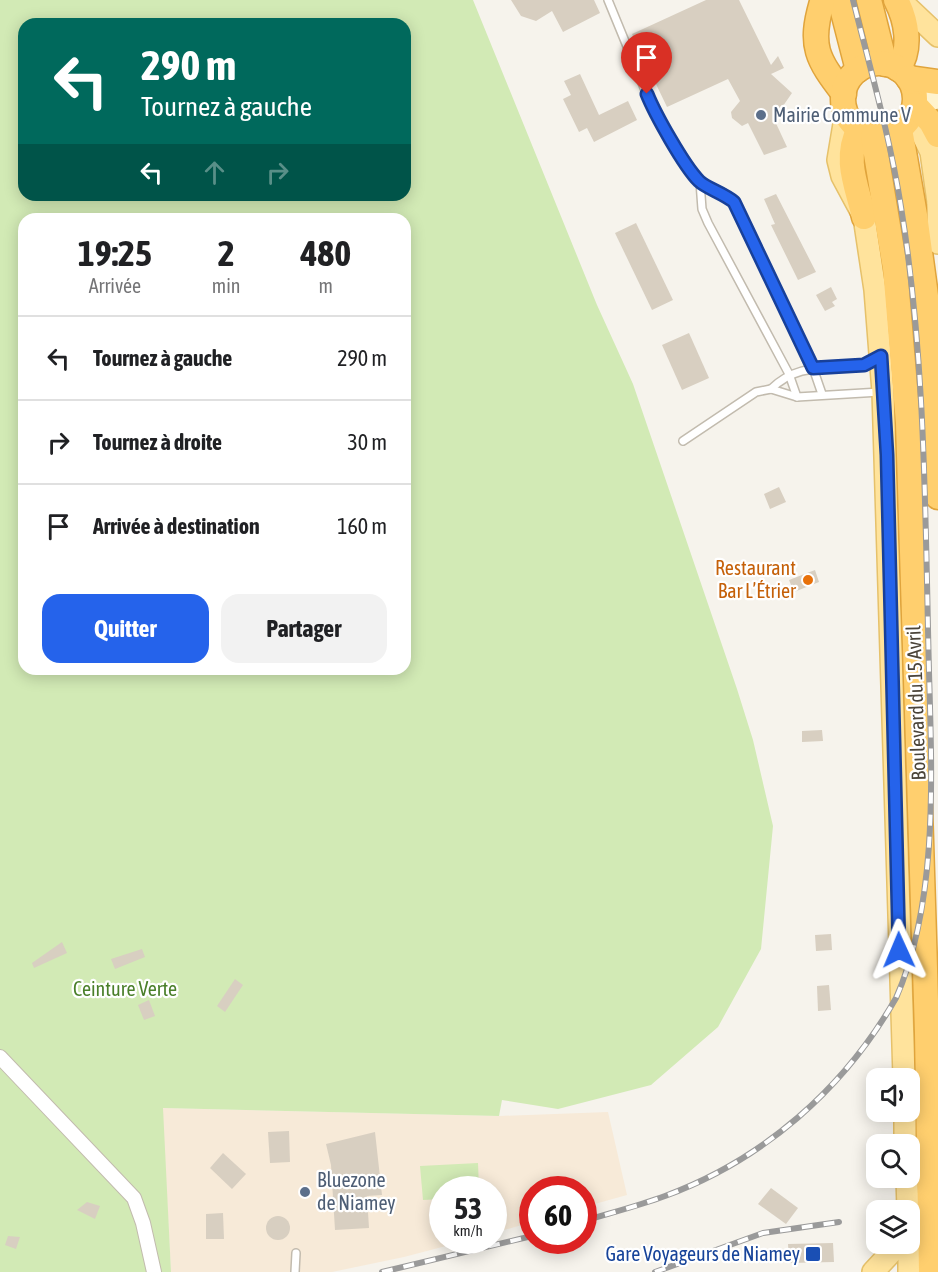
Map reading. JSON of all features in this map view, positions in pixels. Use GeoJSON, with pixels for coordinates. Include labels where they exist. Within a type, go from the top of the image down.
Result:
{"type":"FeatureCollection","features":[{"type":"Feature","properties":{"kind":"highway"},"geometry":{"type":"LineString","coordinates":[[869,0],[899,72],[915,96],[909,116],[915,215],[931,333],[938,497]]}},
{"type":"Feature","properties":{"kind":"highway"},"geometry":{"type":"LineString","coordinates":[[828,1],[814,27],[820,62],[855,103],[931,122],[938,135]]}},
{"type":"Feature","properties":{"kind":"highway","name":"Boulevard du 15 Avril"},"geometry":{"type":"LineString","coordinates":[[828,1],[895,268],[908,423],[922,936],[927,1033],[931,1272]]}},
{"type":"Feature","properties":{"kind":"highway"},"geometry":{"type":"LineString","coordinates":[[899,72],[907,44],[901,3]]}},
{"type":"Feature","properties":{"kind":"highway"},"geometry":{"type":"LineString","coordinates":[[864,217],[850,160],[855,103],[870,64],[938,82]]}},
{"type":"Feature","properties":{"kind":"main road"},"geometry":{"type":"LineString","coordinates":[[901,3],[938,36]]}},
{"type":"Feature","properties":{"kind":"main road"},"geometry":{"type":"LineString","coordinates":[[909,116],[931,152],[938,205],[938,243]]}},
{"type":"Feature","properties":{"kind":"main road","name":"Boulevard du 15 Avril"},"geometry":{"type":"LineString","coordinates":[[864,217],[875,290],[883,392],[904,1068]]}},
{"type":"Feature","properties":{"kind":"main road"},"geometry":{"type":"LineString","coordinates":[[873,1272],[890,1254]]}},
{"type":"Feature","properties":{"kind":"main road"},"geometry":{"type":"LineString","coordinates":[[909,1254],[909,1272]]}},
{"type":"Feature","properties":{"kind":"street"},"geometry":{"type":"LineString","coordinates":[[909,116],[938,98]]}},
{"type":"Feature","properties":{"kind":"street"},"geometry":{"type":"LineString","coordinates":[[0,1057],[134,1198],[143,1223],[154,1272]]}},
{"type":"Feature","properties":{"kind":"lane"},"geometry":{"type":"LineString","coordinates":[[608,0],[654,112],[699,182],[702,209],[708,223],[789,374],[797,397]]}},
{"type":"Feature","properties":{"kind":"lane"},"geometry":{"type":"LineString","coordinates":[[699,182],[723,192],[734,202],[813,368],[822,394]]}},
{"type":"Feature","properties":{"kind":"lane"},"geometry":{"type":"LineString","coordinates":[[771,389],[789,374],[813,368],[864,365],[881,356]]}},
{"type":"Feature","properties":{"kind":"lane"},"geometry":{"type":"LineString","coordinates":[[683,441],[756,392],[771,389],[797,397],[883,392]]}},
{"type":"Feature","properties":{"kind":"lane"},"geometry":{"type":"LineString","coordinates":[[295,1272],[296,1253]]}},
{"type":"Feature","properties":{"kind":"shaded area","name":"Bluezone de Niamey"},"geometry":{"type":"Polygon","coordinates":[[[162,1108],[499,1116],[608,1112],[627,1195],[597,1203],[597,1176],[519,1176],[519,1226],[507,1229],[507,1176],[429,1176],[429,1250],[332,1272],[171,1272],[162,1108]]]}},
{"type":"Feature","properties":{"kind":"green space","name":"Ceinture Verte"},"geometry":{"type":"Polygon","coordinates":[[[0,0],[473,0],[597,305],[633,384],[753,740],[773,826],[761,949],[718,1027],[651,1085],[558,1109],[502,1100],[499,1116],[163,1108],[171,1272],[0,1272],[0,0]]]}},
{"type":"Feature","properties":{"kind":"green space"},"geometry":{"type":"Polygon","coordinates":[[[478,1163],[478,1176],[429,1176],[429,1200],[423,1200],[420,1166],[478,1163]]]}},
{"type":"Feature","properties":{"kind":"building"},"geometry":{"type":"Polygon","coordinates":[[[511,0],[594,0],[600,13],[563,32],[552,11],[536,21],[521,16],[511,0]]]}},
{"type":"Feature","properties":{"kind":"building"},"geometry":{"type":"Polygon","coordinates":[[[706,0],[739,0],[771,65],[778,56],[784,68],[771,74],[792,93],[774,119],[787,147],[764,155],[748,123],[742,126],[732,118],[731,112],[740,101],[728,79],[667,107],[632,34],[706,0]]]}},
{"type":"Feature","properties":{"kind":"building"},"geometry":{"type":"Polygon","coordinates":[[[580,74],[599,115],[628,101],[637,120],[594,142],[587,128],[579,132],[563,99],[571,95],[564,81],[580,74]]]}},
{"type":"Feature","properties":{"kind":"building"},"geometry":{"type":"Polygon","coordinates":[[[776,194],[816,272],[798,280],[771,225],[775,224],[764,199],[776,194]]]}},
{"type":"Feature","properties":{"kind":"building"},"geometry":{"type":"Polygon","coordinates":[[[636,223],[673,300],[652,310],[615,233],[636,223]]]}},
{"type":"Feature","properties":{"kind":"building"},"geometry":{"type":"Polygon","coordinates":[[[831,287],[837,299],[832,302],[835,306],[825,311],[816,295],[831,287]]]}},
{"type":"Feature","properties":{"kind":"building"},"geometry":{"type":"Polygon","coordinates":[[[689,333],[709,378],[682,390],[662,345],[689,333]]]}},
{"type":"Feature","properties":{"kind":"building"},"geometry":{"type":"Polygon","coordinates":[[[779,487],[786,502],[770,509],[764,494],[779,487]]]}},
{"type":"Feature","properties":{"kind":"building"},"geometry":{"type":"Polygon","coordinates":[[[815,570],[819,582],[794,592],[789,580],[815,570]]]}},
{"type":"Feature","properties":{"kind":"building"},"geometry":{"type":"Polygon","coordinates":[[[822,730],[823,741],[802,742],[802,731],[822,730]]]}},
{"type":"Feature","properties":{"kind":"building"},"geometry":{"type":"Polygon","coordinates":[[[831,934],[832,950],[816,951],[815,935],[831,934]]]}},
{"type":"Feature","properties":{"kind":"building"},"geometry":{"type":"Polygon","coordinates":[[[62,942],[67,953],[34,968],[32,963],[62,942]]]}},
{"type":"Feature","properties":{"kind":"building"},"geometry":{"type":"Polygon","coordinates":[[[142,949],[145,957],[115,969],[111,959],[142,949]]]}},
{"type":"Feature","properties":{"kind":"building"},"geometry":{"type":"Polygon","coordinates":[[[235,979],[243,985],[225,1012],[217,1006],[235,979]]]}},
{"type":"Feature","properties":{"kind":"building"},"geometry":{"type":"Polygon","coordinates":[[[829,985],[831,1010],[818,1011],[817,986],[829,985]]]}},
{"type":"Feature","properties":{"kind":"building"},"geometry":{"type":"Polygon","coordinates":[[[149,1000],[155,1016],[144,1020],[138,1005],[149,1000]]]}},
{"type":"Feature","properties":{"kind":"building"},"geometry":{"type":"Polygon","coordinates":[[[289,1131],[290,1162],[270,1163],[268,1132],[289,1131]]]}},
{"type":"Feature","properties":{"kind":"building"},"geometry":{"type":"Polygon","coordinates":[[[375,1132],[382,1195],[367,1196],[369,1228],[335,1230],[331,1165],[326,1144],[375,1132]]]}},
{"type":"Feature","properties":{"kind":"building"},"geometry":{"type":"Polygon","coordinates":[[[223,1153],[246,1174],[232,1189],[210,1168],[223,1153]]]}},
{"type":"Feature","properties":{"kind":"building"},"geometry":{"type":"Polygon","coordinates":[[[771,1188],[798,1208],[786,1224],[758,1204],[771,1188]]]}},
{"type":"Feature","properties":{"kind":"building"},"geometry":{"type":"Polygon","coordinates":[[[87,1202],[100,1206],[95,1219],[77,1210],[87,1202]]]}},
{"type":"Feature","properties":{"kind":"building"},"geometry":{"type":"Polygon","coordinates":[[[223,1213],[224,1239],[206,1239],[206,1214],[223,1213]]]}},
{"type":"Feature","properties":{"kind":"building"},"geometry":{"type":"Polygon","coordinates":[[[278,1216],[287,1219],[290,1228],[287,1237],[278,1240],[269,1237],[266,1228],[269,1219],[278,1216]]]}},
{"type":"Feature","properties":{"kind":"building"},"geometry":{"type":"Polygon","coordinates":[[[8,1236],[20,1237],[16,1249],[5,1245],[8,1236]]]}},
{"type":"Feature","properties":{"kind":"building"},"geometry":{"type":"Polygon","coordinates":[[[833,1243],[834,1262],[789,1263],[788,1244],[833,1243]]]}},
{"type":"Feature","properties":{"kind":"railway"},"geometry":{"type":"LineString","coordinates":[[597,1217],[655,1200],[701,1181],[735,1163],[798,1118],[852,1062],[896,998],[910,961],[919,922],[926,881],[931,796],[925,497],[920,381],[901,207],[879,103],[853,0]]}},
{"type":"Feature","properties":{"kind":"railway"},"geometry":{"type":"LineString","coordinates":[[655,1272],[763,1233],[839,1222]]}},
{"type":"Feature","properties":{"kind":"railway"},"geometry":{"type":"LineString","coordinates":[[382,1272],[519,1239]]}},
{"type":"Feature","properties":{"kind":"place","name":"Mairie Commune V"},"geometry":{"type":"Point","coordinates":[761,115]}},
{"type":"Feature","properties":{"kind":"place","name":"Restaurant Bar L’Étrier"},"geometry":{"type":"Point","coordinates":[808,580]}},
{"type":"Feature","properties":{"kind":"place","name":"Bluezone de Niamey"},"geometry":{"type":"Point","coordinates":[305,1192]}},
{"type":"Feature","properties":{"kind":"place","name":"Gare Voyageurs de Niamey"},"geometry":{"type":"Point","coordinates":[813,1254]}},
{"type":"Feature","properties":{"kind":"route"},"geometry":{"type":"LineString","coordinates":[[647,94],[654,112],[699,182],[723,192],[734,202],[813,368],[864,365],[881,356],[887,455],[887,539],[895,751],[899,950]]}}]}
